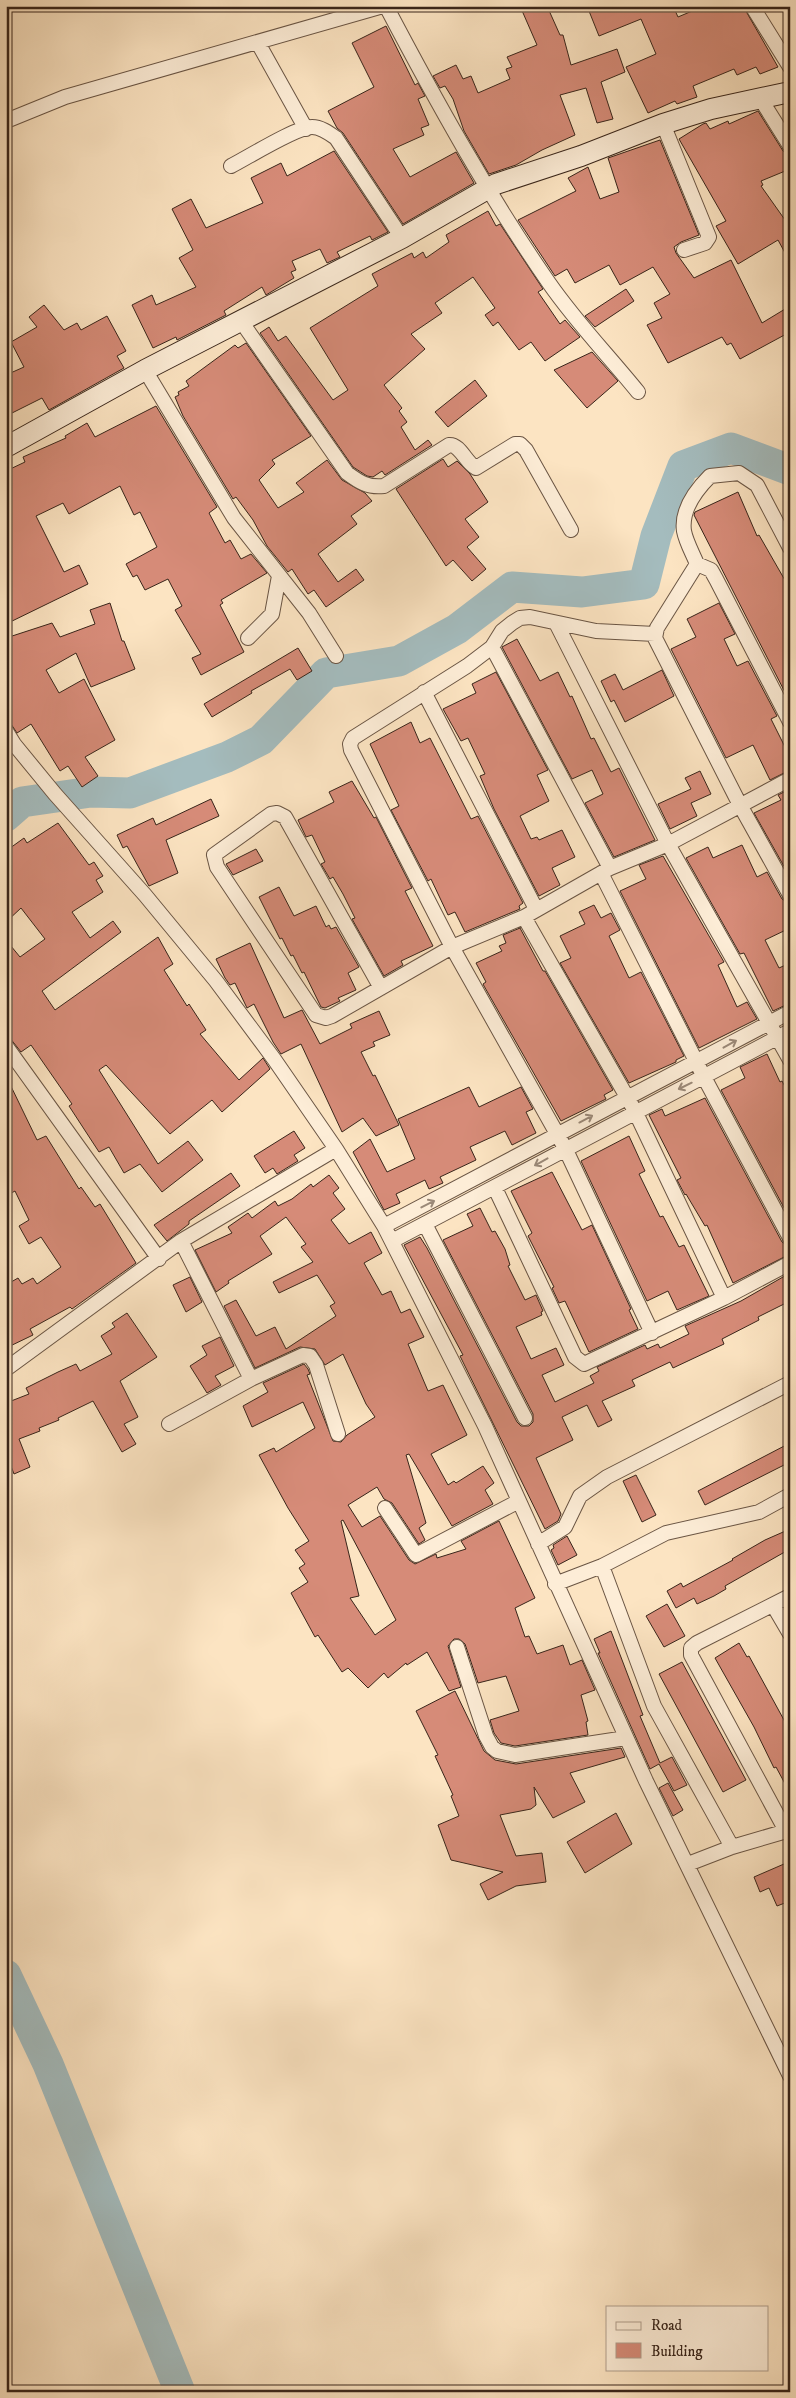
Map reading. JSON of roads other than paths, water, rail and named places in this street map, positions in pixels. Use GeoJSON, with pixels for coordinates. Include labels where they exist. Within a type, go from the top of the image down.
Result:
{"type":"FeatureCollection","features":[{"type":"Feature","properties":{"kind":"street"},"geometry":{"type":"LineString","coordinates":[[6,121],[65,97],[385,6],[487,189],[574,318],[638,392]]}},
{"type":"Feature","properties":{"kind":"street"},"geometry":{"type":"LineString","coordinates":[[752,6],[790,67]]}},
{"type":"Feature","properties":{"kind":"street"},"geometry":{"type":"LineString","coordinates":[[258,43],[306,129]]}},
{"type":"Feature","properties":{"kind":"street"},"geometry":{"type":"LineString","coordinates":[[6,447],[145,370],[402,238],[487,189],[664,124],[711,109],[790,92]]}},
{"type":"Feature","properties":{"kind":"street"},"geometry":{"type":"LineString","coordinates":[[760,98],[790,146]]}},
{"type":"Feature","properties":{"kind":"street"},"geometry":{"type":"LineString","coordinates":[[664,124],[709,236],[704,242],[684,250]]}},
{"type":"Feature","properties":{"kind":"street"},"geometry":{"type":"LineString","coordinates":[[231,166],[292,134],[311,127],[324,130],[336,138],[402,238]]}},
{"type":"Feature","properties":{"kind":"street"},"geometry":{"type":"LineString","coordinates":[[241,322],[347,473],[360,482],[374,487],[384,486],[449,444],[455,446],[471,465],[476,468],[515,444],[520,444],[526,450],[571,530]]}},
{"type":"Feature","properties":{"kind":"street"},"geometry":{"type":"LineString","coordinates":[[145,370],[234,518],[309,614],[336,656]]}},
{"type":"Feature","properties":{"kind":"street"},"geometry":{"type":"LineString","coordinates":[[790,548],[757,485],[738,473],[710,476],[689,503],[684,518],[684,532],[697,564],[710,570],[716,579],[790,722]]}},
{"type":"Feature","properties":{"kind":"street"},"geometry":{"type":"LineString","coordinates":[[697,564],[655,634],[655,638],[740,804],[790,895]]}},
{"type":"Feature","properties":{"kind":"street"},"geometry":{"type":"LineString","coordinates":[[248,638],[272,614],[279,576]]}},
{"type":"Feature","properties":{"kind":"street"},"geometry":{"type":"LineString","coordinates":[[652,1333],[565,1148],[452,947],[351,750],[350,744],[359,733],[466,666],[492,647],[502,632],[520,618],[596,631],[655,634]]}},
{"type":"Feature","properties":{"kind":"street"},"geometry":{"type":"LineString","coordinates":[[556,623],[668,844],[769,1022],[784,1034],[790,1060]]}},
{"type":"Feature","properties":{"kind":"street"},"geometry":{"type":"LineString","coordinates":[[492,647],[605,870],[704,1077],[790,1238]]}},
{"type":"Feature","properties":{"kind":"street"},"geometry":{"type":"LineString","coordinates":[[424,692],[536,909]]}},
{"type":"Feature","properties":{"kind":"street"},"geometry":{"type":"LineString","coordinates":[[6,731],[10,747],[86,828],[216,981],[274,1059],[336,1148],[384,1226],[485,1426],[626,1738],[790,2076]]}},
{"type":"Feature","properties":{"kind":"street"},"geometry":{"type":"LineString","coordinates":[[381,988],[285,817],[277,813],[271,814],[214,855],[217,867],[316,1015],[326,1018],[381,988],[452,947],[524,917],[605,870],[668,844],[790,779]]}},
{"type":"Feature","properties":{"kind":"street"},"geometry":{"type":"LineString","coordinates":[[524,917],[635,1111],[724,1298]]}},
{"type":"Feature","properties":{"kind":"street"},"geometry":{"type":"LineString","coordinates":[[384,1226],[467,1184],[627,1097],[697,1063],[790,1012]]}},
{"type":"Feature","properties":{"kind":"street"},"geometry":{"type":"LineString","coordinates":[[392,1241],[784,1034]]}},
{"type":"Feature","properties":{"kind":"street"},"geometry":{"type":"LineString","coordinates":[[6,1046],[159,1259]]}},
{"type":"Feature","properties":{"kind":"street"},"geometry":{"type":"LineString","coordinates":[[6,1369],[181,1242],[336,1148]]}},
{"type":"Feature","properties":{"kind":"street"},"geometry":{"type":"LineString","coordinates":[[495,1188],[578,1360],[584,1364],[724,1298],[790,1263]]}},
{"type":"Feature","properties":{"kind":"street"},"geometry":{"type":"LineString","coordinates":[[425,1224],[525,1418]]}},
{"type":"Feature","properties":{"kind":"street"},"geometry":{"type":"LineString","coordinates":[[181,1242],[251,1379]]}},
{"type":"Feature","properties":{"kind":"street"},"geometry":{"type":"LineString","coordinates":[[169,1424],[251,1379],[303,1354],[310,1356],[316,1365],[338,1434]]}},
{"type":"Feature","properties":{"kind":"street"},"geometry":{"type":"LineString","coordinates":[[538,1544],[565,1527],[585,1491],[607,1477],[790,1383]]}},
{"type":"Feature","properties":{"kind":"street"},"geometry":{"type":"LineString","coordinates":[[556,1584],[602,1566],[666,1533],[759,1512],[790,1495]]}},
{"type":"Feature","properties":{"kind":"street"},"geometry":{"type":"LineString","coordinates":[[385,1508],[416,1554],[519,1501]]}},
{"type":"Feature","properties":{"kind":"street"},"geometry":{"type":"LineString","coordinates":[[602,1566],[654,1706],[732,1847]]}},
{"type":"Feature","properties":{"kind":"street"},"geometry":{"type":"LineString","coordinates":[[688,1864],[732,1847],[788,1831],[691,1655],[691,1648],[697,1643],[790,1596]]}},
{"type":"Feature","properties":{"kind":"street"},"geometry":{"type":"LineString","coordinates":[[773,1605],[790,1634]]}},
{"type":"Feature","properties":{"kind":"street"},"geometry":{"type":"LineString","coordinates":[[457,1647],[486,1736],[492,1747],[497,1750],[515,1755],[626,1738]]}},
{"type":"Feature","properties":{"kind":"waterway"},"geometry":{"type":"LineString","coordinates":[[6,816],[22,802],[91,792],[130,793],[227,757],[261,740],[326,673],[399,661],[457,629],[512,587],[582,592],[644,584],[656,536],[683,466],[731,448],[790,470]]}},
{"type":"Feature","properties":{"kind":"waterway"},"geometry":{"type":"LineString","coordinates":[[6,1975],[48,2064],[180,2392]]}}]}
